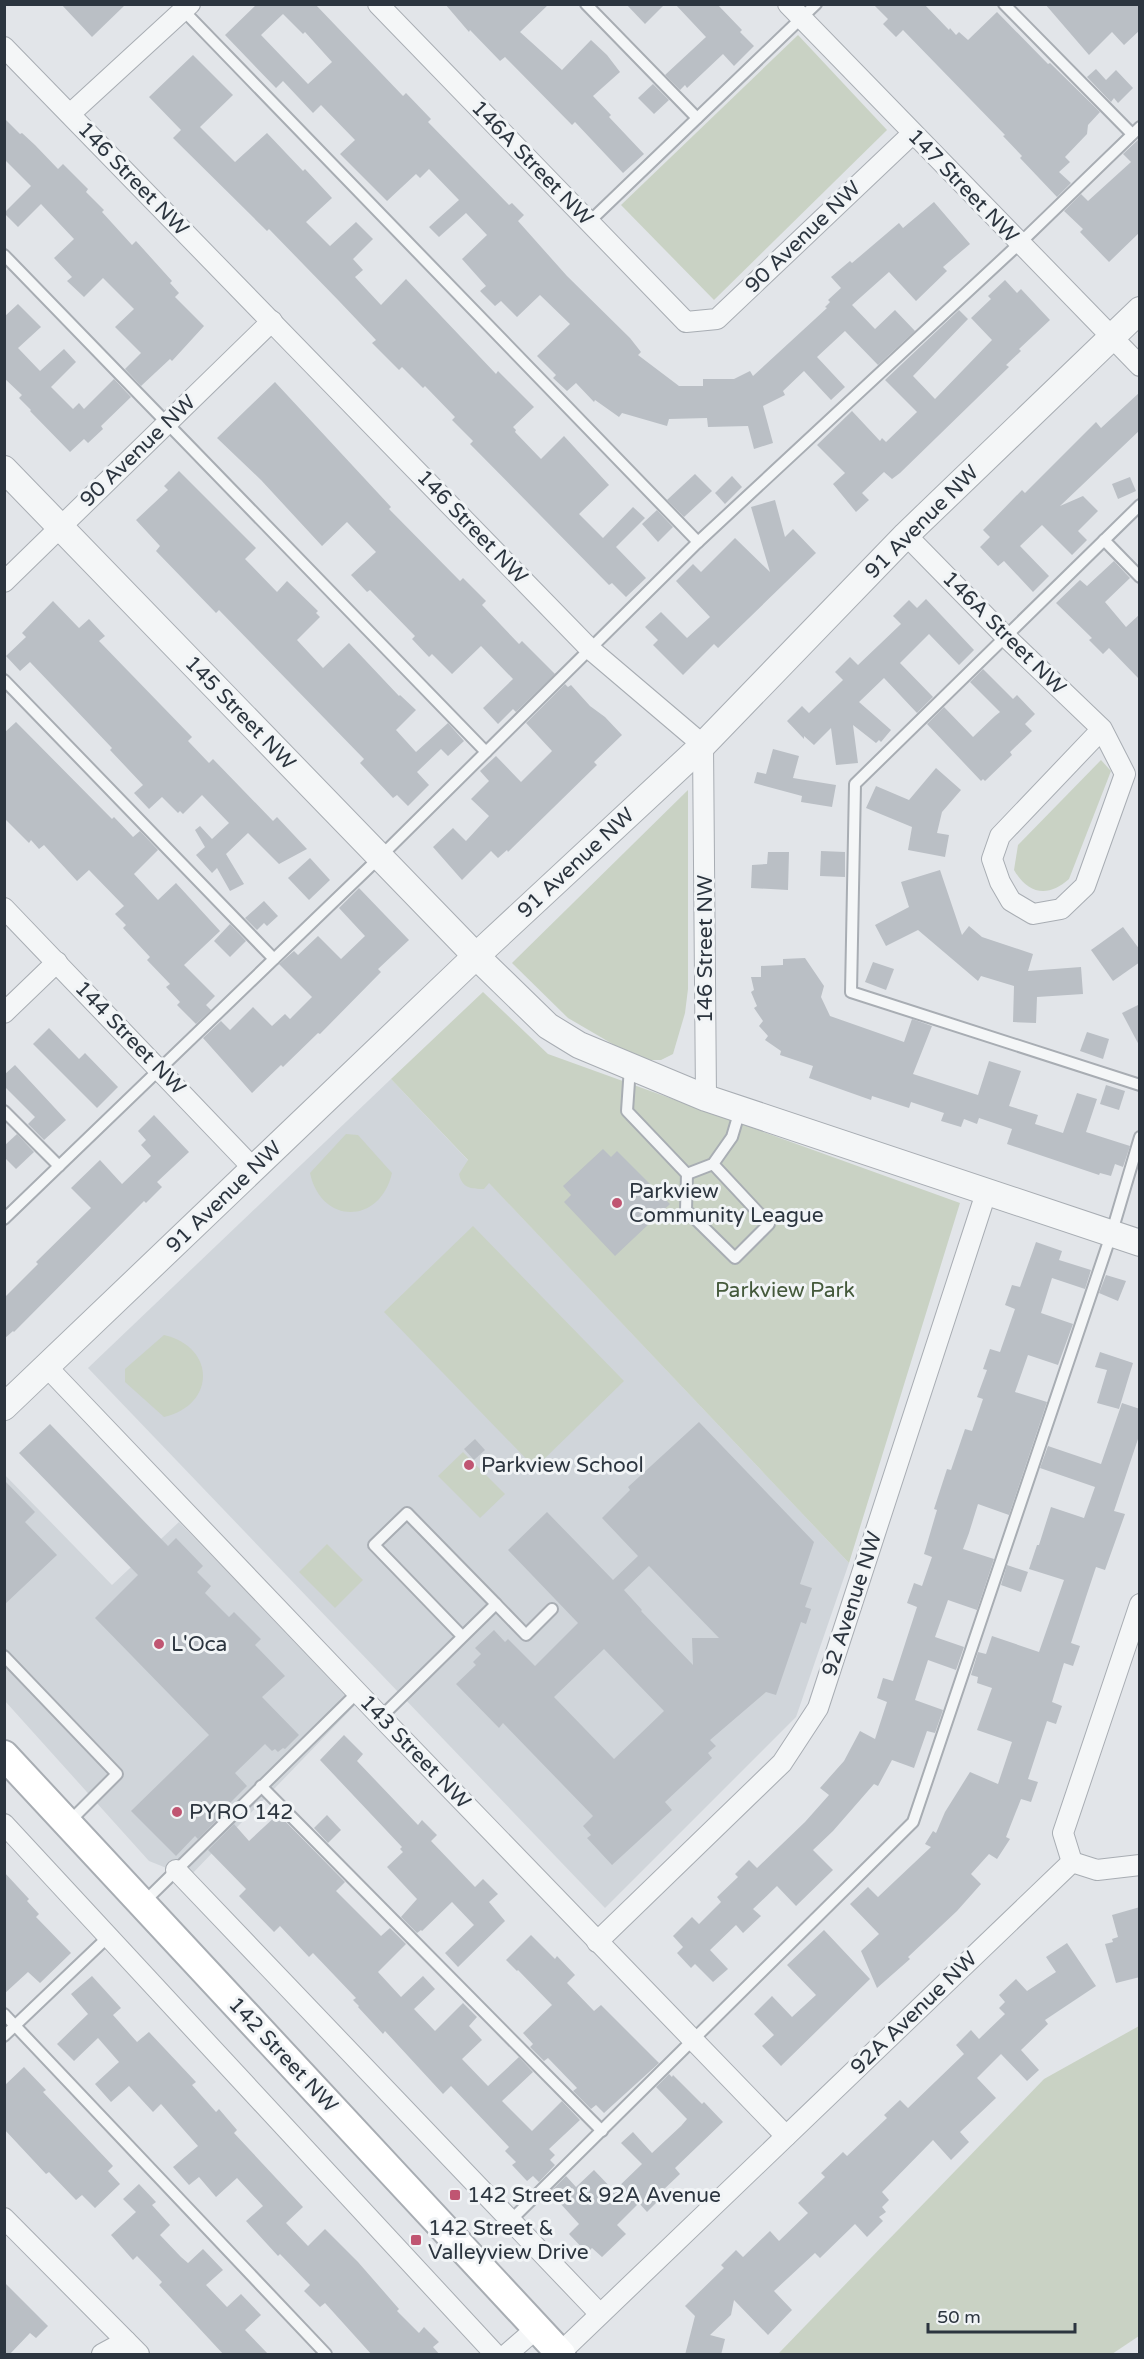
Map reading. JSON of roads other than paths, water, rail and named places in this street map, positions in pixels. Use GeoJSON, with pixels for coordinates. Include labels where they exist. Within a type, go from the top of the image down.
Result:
{"type":"FeatureCollection","features":[{"type":"Feature","properties":{"kind":"main road","name":"142 Street NW"},"geometry":{"type":"LineString","coordinates":[[4,1755],[561,2354]]}},
{"type":"Feature","properties":{"kind":"street","name":"146A Street NW"},"geometry":{"type":"LineString","coordinates":[[378,4],[686,322]]}},
{"type":"Feature","properties":{"kind":"street"},"geometry":{"type":"LineString","coordinates":[[70,114],[183,7]]}},
{"type":"Feature","properties":{"kind":"street","name":"147 Street NW"},"geometry":{"type":"LineString","coordinates":[[795,11],[912,134],[1140,366]]}},
{"type":"Feature","properties":{"kind":"street","name":"146 Street NW"},"geometry":{"type":"LineString","coordinates":[[4,47],[590,650],[703,745],[706,1098]]}},
{"type":"Feature","properties":{"kind":"street","name":"90 Avenue NW"},"geometry":{"type":"LineString","coordinates":[[686,322],[717,319],[912,134]]}},
{"type":"Feature","properties":{"kind":"street","name":"91 Avenue NW"},"geometry":{"type":"LineString","coordinates":[[4,1407],[476,957],[703,745],[906,535],[1140,310]]}},
{"type":"Feature","properties":{"kind":"street","name":"90 Avenue NW"},"geometry":{"type":"LineString","coordinates":[[4,582],[272,321]]}},
{"type":"Feature","properties":{"kind":"street","name":"145 Street NW"},"geometry":{"type":"LineString","coordinates":[[4,469],[476,957]]}},
{"type":"Feature","properties":{"kind":"street","name":"146A Street NW"},"geometry":{"type":"LineString","coordinates":[[906,535],[1005,636],[1102,729],[1125,774],[1085,886],[1061,909],[1034,914],[1011,901],[1000,882],[992,860],[1000,836],[1102,729]]}},
{"type":"Feature","properties":{"kind":"street","name":"144 Street NW"},"geometry":{"type":"LineString","coordinates":[[4,908],[254,1169]]}},
{"type":"Feature","properties":{"kind":"street"},"geometry":{"type":"LineString","coordinates":[[476,957],[548,1026],[579,1045],[706,1098],[1140,1243]]}},
{"type":"Feature","properties":{"kind":"street"},"geometry":{"type":"LineString","coordinates":[[4,1013],[57,962]]}},
{"type":"Feature","properties":{"kind":"street","name":"92 Avenue NW"},"geometry":{"type":"LineString","coordinates":[[597,1942],[782,1763],[818,1708],[986,1193]]}},
{"type":"Feature","properties":{"kind":"street","name":"143 Street NW"},"geometry":{"type":"LineString","coordinates":[[47,1366],[381,1717],[786,2136]]}},
{"type":"Feature","properties":{"kind":"street"},"geometry":{"type":"LineString","coordinates":[[1140,1604],[1063,1833],[1072,1862],[1097,1870],[1140,1865]]}},
{"type":"Feature","properties":{"kind":"street"},"geometry":{"type":"LineString","coordinates":[[4,1824],[495,2355]]}},
{"type":"Feature","properties":{"kind":"street","name":"92A Avenue NW"},"geometry":{"type":"LineString","coordinates":[[561,2354],[1072,1862]]}},
{"type":"Feature","properties":{"kind":"street"},"geometry":{"type":"LineString","coordinates":[[176,1870],[600,2314]]}},
{"type":"Feature","properties":{"kind":"street"},"geometry":{"type":"LineString","coordinates":[[4,2218],[133,2348]]}},
{"type":"Feature","properties":{"kind":"street"},"geometry":{"type":"LineString","coordinates":[[507,2355],[537,2328]]}},
{"type":"Feature","properties":{"kind":"street"},"geometry":{"type":"LineString","coordinates":[[102,2355],[133,2348]]}},
{"type":"Feature","properties":{"kind":"lane"},"geometry":{"type":"LineString","coordinates":[[586,4],[697,118]]}},
{"type":"Feature","properties":{"kind":"lane"},"geometry":{"type":"LineString","coordinates":[[589,222],[697,118],[795,11],[816,4]]}},
{"type":"Feature","properties":{"kind":"lane"},"geometry":{"type":"LineString","coordinates":[[4,1219],[380,857],[698,542],[1020,243],[1136,130],[1004,4]]}},
{"type":"Feature","properties":{"kind":"lane"},"geometry":{"type":"LineString","coordinates":[[183,7],[698,542]]}},
{"type":"Feature","properties":{"kind":"lane"},"geometry":{"type":"LineString","coordinates":[[4,255],[486,752]]}},
{"type":"Feature","properties":{"kind":"lane"},"geometry":{"type":"LineString","coordinates":[[1140,506],[855,784],[851,992],[1140,1085]]}},
{"type":"Feature","properties":{"kind":"lane"},"geometry":{"type":"LineString","coordinates":[[1104,540],[1140,577]]}},
{"type":"Feature","properties":{"kind":"lane"},"geometry":{"type":"LineString","coordinates":[[4,680],[274,959]]}},
{"type":"Feature","properties":{"kind":"lane"},"geometry":{"type":"LineString","coordinates":[[630,1066],[627,1111],[687,1174],[686,1210],[735,1258],[769,1224],[714,1164]]}},
{"type":"Feature","properties":{"kind":"lane"},"geometry":{"type":"LineString","coordinates":[[687,1174],[714,1164],[732,1137],[740,1110]]}},
{"type":"Feature","properties":{"kind":"lane"},"geometry":{"type":"LineString","coordinates":[[4,1111],[59,1166]]}},
{"type":"Feature","properties":{"kind":"lane"},"geometry":{"type":"LineString","coordinates":[[510,2221],[913,1822],[1111,1235],[1140,1137]]}},
{"type":"Feature","properties":{"kind":"lane"},"geometry":{"type":"LineString","coordinates":[[462,1636],[374,1545],[407,1513],[526,1635],[552,1610]]}},
{"type":"Feature","properties":{"kind":"lane"},"geometry":{"type":"LineString","coordinates":[[381,1717],[496,1604]]}},
{"type":"Feature","properties":{"kind":"lane"},"geometry":{"type":"LineString","coordinates":[[4,1656],[117,1774],[69,1823]]}},
{"type":"Feature","properties":{"kind":"lane"},"geometry":{"type":"LineString","coordinates":[[142,1903],[358,1692]]}},
{"type":"Feature","properties":{"kind":"lane"},"geometry":{"type":"LineString","coordinates":[[261,1786],[602,2131]]}},
{"type":"Feature","properties":{"kind":"lane"},"geometry":{"type":"LineString","coordinates":[[4,2036],[109,1936]]}},
{"type":"Feature","properties":{"kind":"lane"},"geometry":{"type":"LineString","coordinates":[[4,2014],[326,2355]]}},
{"type":"Feature","properties":{"kind":"place","name":"Parkview Community League"},"geometry":{"type":"Point","coordinates":[617,1203]}},
{"type":"Feature","properties":{"kind":"place","name":"Parkview School"},"geometry":{"type":"Point","coordinates":[469,1465]}},
{"type":"Feature","properties":{"kind":"place","name":"L'Oca"},"geometry":{"type":"Point","coordinates":[159,1644]}},
{"type":"Feature","properties":{"kind":"place","name":"PYRO 142"},"geometry":{"type":"Point","coordinates":[177,1812]}},
{"type":"Feature","properties":{"kind":"place","name":"142 Street & 92A Avenue"},"geometry":{"type":"Point","coordinates":[455,2195]}},
{"type":"Feature","properties":{"kind":"place","name":"142 Street & Valleyview Drive"},"geometry":{"type":"Point","coordinates":[416,2240]}},
{"type":"Feature","properties":{"kind":"park label","name":"Parkview Park"},"geometry":{"type":"Point","coordinates":[785,1290]}}]}
